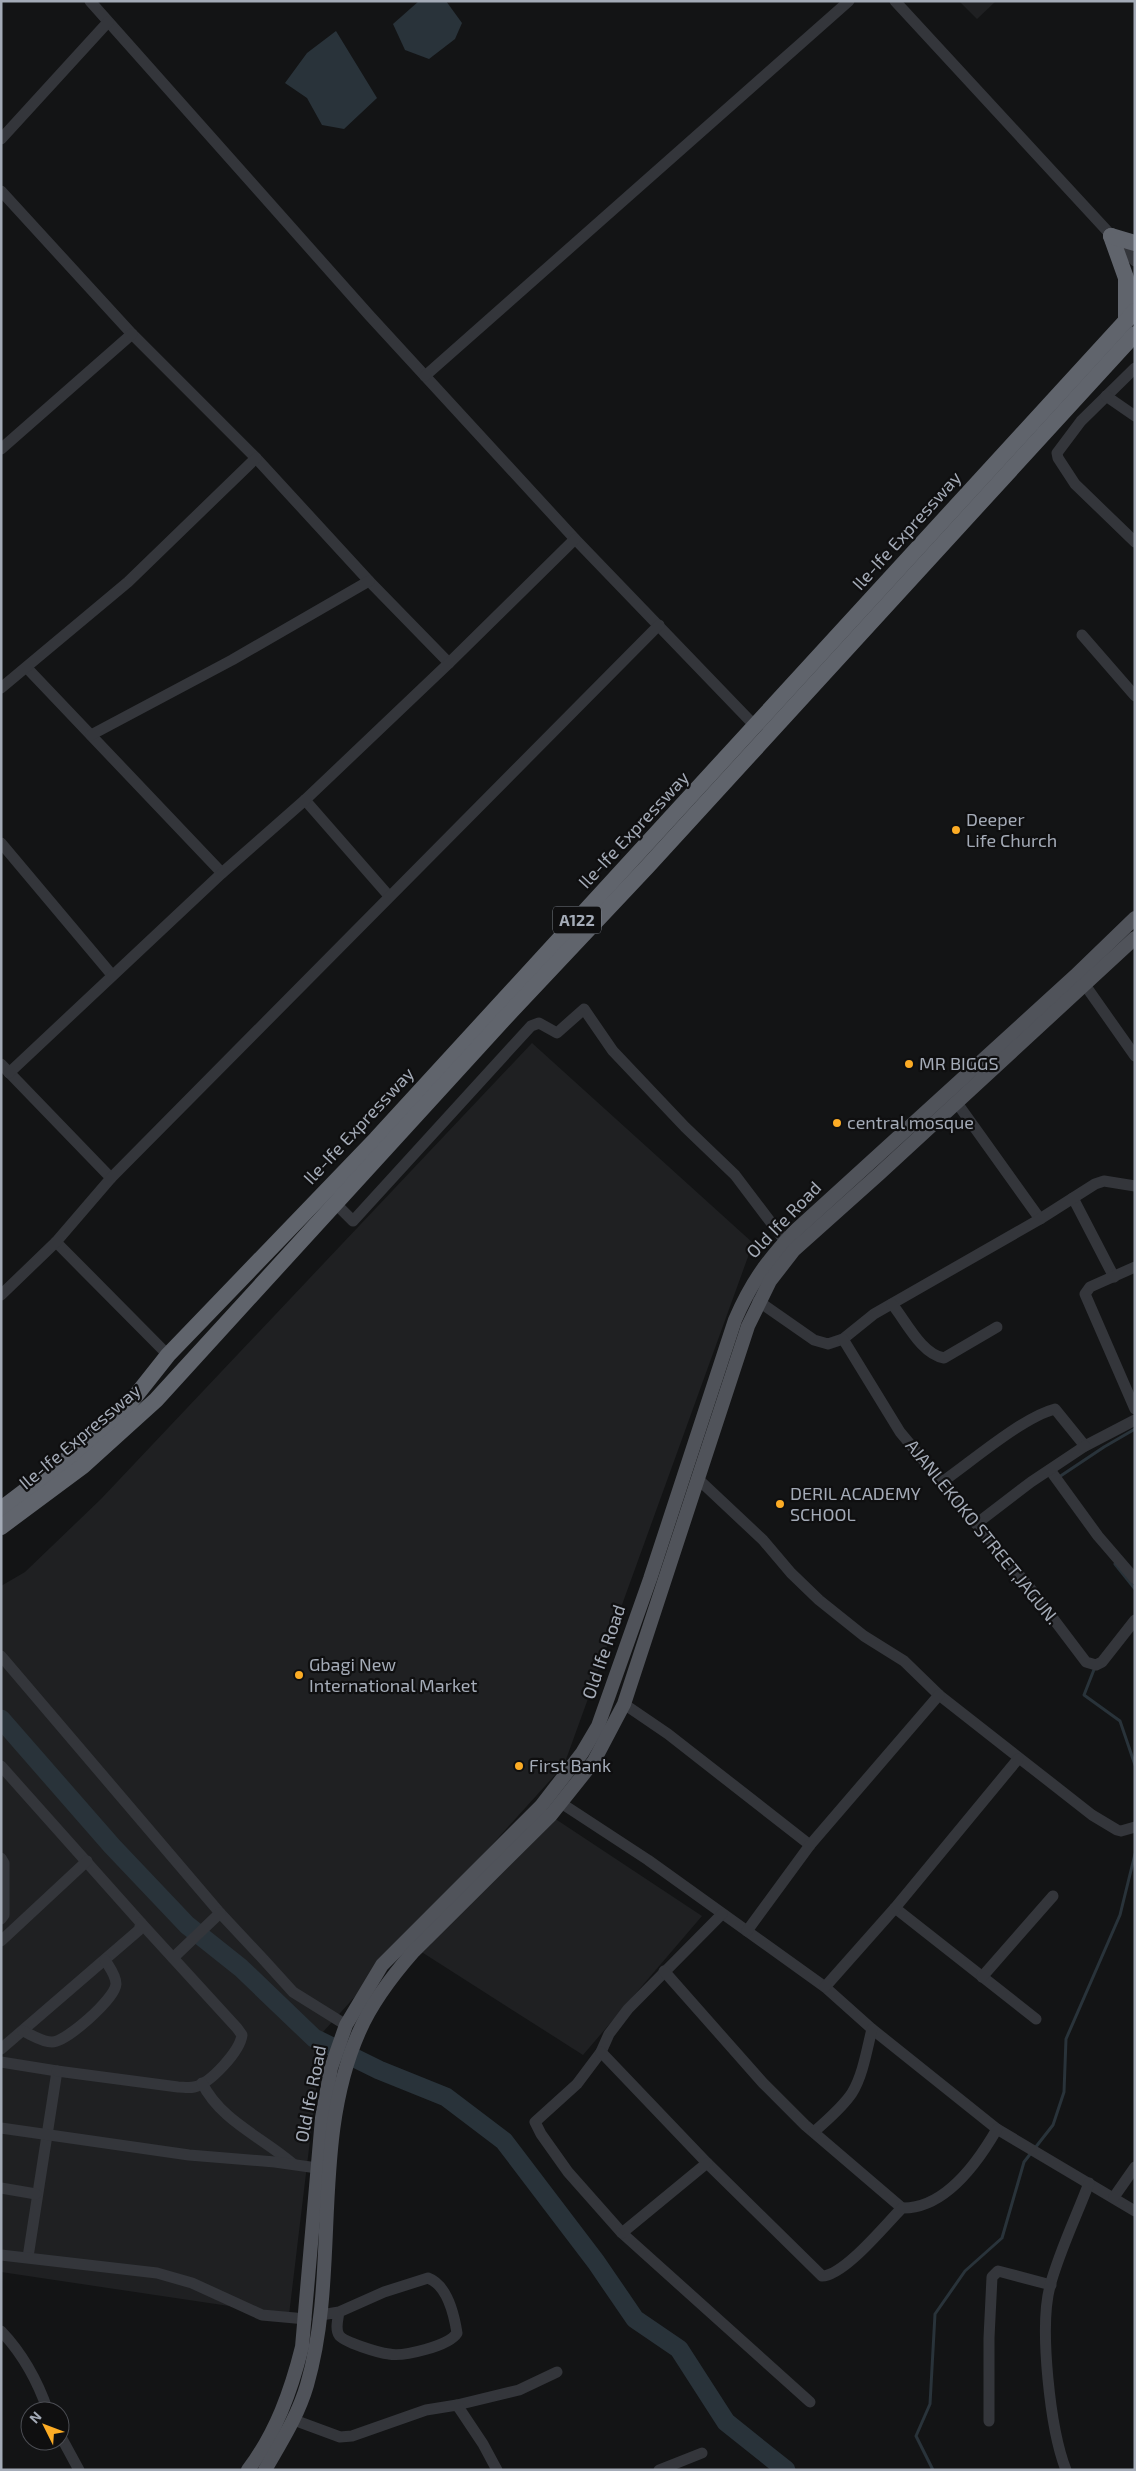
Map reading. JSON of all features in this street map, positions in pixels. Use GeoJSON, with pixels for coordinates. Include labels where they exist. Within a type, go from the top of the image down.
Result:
{"type":"FeatureCollection","features":[{"type":"Feature","properties":{"kind":"highway"},"geometry":{"type":"LineString","coordinates":[[1111,236],[1135,242]]}},
{"type":"Feature","properties":{"kind":"highway"},"geometry":{"type":"LineString","coordinates":[[1111,236],[1126,278],[1132,322]]}},
{"type":"Feature","properties":{"kind":"highway","name":"Ile-Ife Expressway"},"geometry":{"type":"LineString","coordinates":[[1,1509],[79,1450],[122,1411],[168,1355],[376,1139],[1132,322]]}},
{"type":"Feature","properties":{"kind":"highway","name":"Ile-Ife Expressway"},"geometry":{"type":"LineString","coordinates":[[1,1527],[83,1466],[156,1400],[648,866],[1132,322]]}},
{"type":"Feature","properties":{"kind":"main road","name":"Old Ife Road"},"geometry":{"type":"LineString","coordinates":[[265,2470],[294,2420],[306,2386],[321,2315],[329,2170],[346,2025],[364,1992],[382,1965],[541,1806],[582,1753],[598,1726],[698,1478],[748,1326],[758,1301],[779,1267],[794,1250],[957,1103],[1015,1040],[1135,918]]}},
{"type":"Feature","properties":{"kind":"main road","name":"Old Ife Road"},"geometry":{"type":"LineString","coordinates":[[248,2470],[281,2414],[293,2382],[306,2319],[316,2168],[322,2118],[342,2057],[393,1975],[414,1951],[561,1803],[594,1761],[624,1704],[656,1582],[734,1320],[758,1274],[768,1259],[785,1241],[1015,1040],[1085,986],[1135,938]]}},
{"type":"Feature","properties":{"kind":"main road"},"geometry":{"type":"LineString","coordinates":[[382,1965],[393,1975]]}},
{"type":"Feature","properties":{"kind":"street"},"geometry":{"type":"LineString","coordinates":[[90,1],[322,264],[575,538],[756,727]]}},
{"type":"Feature","properties":{"kind":"street"},"geometry":{"type":"LineString","coordinates":[[425,376],[849,1]]}},
{"type":"Feature","properties":{"kind":"street"},"geometry":{"type":"LineString","coordinates":[[895,1],[1135,261]]}},
{"type":"Feature","properties":{"kind":"street"},"geometry":{"type":"LineString","coordinates":[[1,139],[108,22]]}},
{"type":"Feature","properties":{"kind":"street"},"geometry":{"type":"LineString","coordinates":[[1,192],[132,334],[256,458],[369,581],[449,663]]}},
{"type":"Feature","properties":{"kind":"street"},"geometry":{"type":"LineString","coordinates":[[1,449],[132,334]]}},
{"type":"Feature","properties":{"kind":"street"},"geometry":{"type":"LineString","coordinates":[[1135,368],[1106,396],[1059,448],[1058,458],[1076,484],[1135,542]]}},
{"type":"Feature","properties":{"kind":"street"},"geometry":{"type":"LineString","coordinates":[[1106,396],[1135,416]]}},
{"type":"Feature","properties":{"kind":"street"},"geometry":{"type":"LineString","coordinates":[[1,688],[128,582],[256,458]]}},
{"type":"Feature","properties":{"kind":"street"},"geometry":{"type":"LineString","coordinates":[[111,1178],[5,1068],[112,975],[222,873],[306,800],[449,663],[575,538]]}},
{"type":"Feature","properties":{"kind":"street"},"geometry":{"type":"LineString","coordinates":[[91,735],[232,660],[369,581]]}},
{"type":"Feature","properties":{"kind":"street"},"geometry":{"type":"LineString","coordinates":[[1,1295],[56,1242],[111,1178],[659,625]]}},
{"type":"Feature","properties":{"kind":"street"},"geometry":{"type":"LineString","coordinates":[[1082,635],[1135,696]]}},
{"type":"Feature","properties":{"kind":"street"},"geometry":{"type":"LineString","coordinates":[[27,668],[222,873]]}},
{"type":"Feature","properties":{"kind":"street"},"geometry":{"type":"LineString","coordinates":[[306,800],[389,896]]}},
{"type":"Feature","properties":{"kind":"street"},"geometry":{"type":"LineString","coordinates":[[1,843],[112,975]]}},
{"type":"Feature","properties":{"kind":"street"},"geometry":{"type":"LineString","coordinates":[[1085,986],[1135,1056]]}},
{"type":"Feature","properties":{"kind":"street"},"geometry":{"type":"LineString","coordinates":[[336,1204],[354,1221],[531,1026],[538,1023],[557,1033],[584,1008],[614,1051],[685,1127],[735,1175],[785,1241]]}},
{"type":"Feature","properties":{"kind":"street"},"geometry":{"type":"LineString","coordinates":[[957,1103],[1040,1219]]}},
{"type":"Feature","properties":{"kind":"street"},"geometry":{"type":"LineString","coordinates":[[758,1301],[814,1340],[828,1344],[843,1339],[874,1314],[1040,1219],[1094,1184],[1104,1181],[1135,1186]]}},
{"type":"Feature","properties":{"kind":"street"},"geometry":{"type":"LineString","coordinates":[[1073,1198],[1114,1277]]}},
{"type":"Feature","properties":{"kind":"street"},"geometry":{"type":"LineString","coordinates":[[56,1242],[168,1355]]}},
{"type":"Feature","properties":{"kind":"street"},"geometry":{"type":"LineString","coordinates":[[1135,1268],[1090,1286],[1085,1294],[1135,1408]]}},
{"type":"Feature","properties":{"kind":"street"},"geometry":{"type":"LineString","coordinates":[[892,1304],[927,1350],[944,1358],[997,1327]]}},
{"type":"Feature","properties":{"kind":"street","name":"AJANLEKOKO STREET,JAGUN."},"geometry":{"type":"LineString","coordinates":[[843,1339],[900,1432],[1030,1588],[1086,1662],[1096,1665],[1102,1662],[1135,1620]]}},
{"type":"Feature","properties":{"kind":"street"},"geometry":{"type":"LineString","coordinates":[[942,1482],[1021,1426],[1055,1409],[1085,1446]]}},
{"type":"Feature","properties":{"kind":"street"},"geometry":{"type":"LineString","coordinates":[[976,1524],[1031,1482],[1085,1446],[1135,1420]]}},
{"type":"Feature","properties":{"kind":"street"},"geometry":{"type":"LineString","coordinates":[[1050,1470],[1098,1536],[1135,1579]]}},
{"type":"Feature","properties":{"kind":"street"},"geometry":{"type":"LineString","coordinates":[[698,1478],[763,1540],[805,1588],[849,1625],[904,1662],[939,1695],[1018,1759],[1092,1815],[1117,1830],[1121,1831],[1135,1827]]}},
{"type":"Feature","properties":{"kind":"street"},"geometry":{"type":"LineString","coordinates":[[1135,1570],[1135,1579]]}},
{"type":"Feature","properties":{"kind":"street"},"geometry":{"type":"LineString","coordinates":[[1,1656],[218,1915],[293,1992],[346,2025]]}},
{"type":"Feature","properties":{"kind":"street"},"geometry":{"type":"LineString","coordinates":[[747,1931],[810,1846],[939,1695]]}},
{"type":"Feature","properties":{"kind":"street"},"geometry":{"type":"LineString","coordinates":[[624,1704],[668,1734],[810,1846]]}},
{"type":"Feature","properties":{"kind":"street"},"geometry":{"type":"LineString","coordinates":[[825,1987],[894,1908],[1018,1759]]}},
{"type":"Feature","properties":{"kind":"street"},"geometry":{"type":"LineString","coordinates":[[1,1766],[141,1923],[175,1956],[242,2035],[241,2041],[230,2058],[202,2083],[194,2087],[178,2087],[1,2062]]}},
{"type":"Feature","properties":{"kind":"street"},"geometry":{"type":"LineString","coordinates":[[561,1803],[648,1860],[825,1987],[872,2029],[970,2110],[998,2129],[1135,2211]]}},
{"type":"Feature","properties":{"kind":"street"},"geometry":{"type":"LineString","coordinates":[[1,1858],[4,1863],[4,1914],[2,1919],[14,1929]]}},
{"type":"Feature","properties":{"kind":"street"},"geometry":{"type":"LineString","coordinates":[[1,1941],[87,1861]]}},
{"type":"Feature","properties":{"kind":"street"},"geometry":{"type":"LineString","coordinates":[[982,1977],[1053,1896]]}},
{"type":"Feature","properties":{"kind":"street"},"geometry":{"type":"LineString","coordinates":[[894,1908],[1036,2019]]}},
{"type":"Feature","properties":{"kind":"street"},"geometry":{"type":"LineString","coordinates":[[722,1914],[664,1971],[609,2034],[601,2052],[577,2084],[535,2122],[537,2128],[568,2172],[622,2233],[810,2402]]}},
{"type":"Feature","properties":{"kind":"street"},"geometry":{"type":"LineString","coordinates":[[175,1956],[218,1915]]}},
{"type":"Feature","properties":{"kind":"street"},"geometry":{"type":"LineString","coordinates":[[1,2049],[140,1930],[141,1923]]}},
{"type":"Feature","properties":{"kind":"street"},"geometry":{"type":"LineString","coordinates":[[23,2031],[44,2041],[53,2042],[64,2038],[88,2019],[110,1997],[116,1986],[114,1975],[105,1960]]}},
{"type":"Feature","properties":{"kind":"street"},"geometry":{"type":"LineString","coordinates":[[664,1971],[763,2083],[814,2132],[902,2208]]}},
{"type":"Feature","properties":{"kind":"street"},"geometry":{"type":"LineString","coordinates":[[814,2132],[852,2092],[858,2082],[872,2029]]}},
{"type":"Feature","properties":{"kind":"street"},"geometry":{"type":"LineString","coordinates":[[601,2052],[707,2163],[822,2276],[829,2276],[852,2259],[902,2208],[923,2206],[955,2184],[979,2160],[998,2129]]}},
{"type":"Feature","properties":{"kind":"street"},"geometry":{"type":"LineString","coordinates":[[28,2257],[36,2194],[57,2071]]}},
{"type":"Feature","properties":{"kind":"street"},"geometry":{"type":"LineString","coordinates":[[202,2083],[214,2105],[227,2117],[294,2164]]}},
{"type":"Feature","properties":{"kind":"street"},"geometry":{"type":"LineString","coordinates":[[1,2128],[189,2155],[294,2164],[316,2168]]}},
{"type":"Feature","properties":{"kind":"street"},"geometry":{"type":"LineString","coordinates":[[622,2233],[707,2163]]}},
{"type":"Feature","properties":{"kind":"street"},"geometry":{"type":"LineString","coordinates":[[1114,2197],[1135,2167]]}},
{"type":"Feature","properties":{"kind":"street"},"geometry":{"type":"LineString","coordinates":[[1066,2470],[1057,2439],[1047,2357],[1046,2321],[1050,2285],[1089,2182]]}},
{"type":"Feature","properties":{"kind":"street"},"geometry":{"type":"LineString","coordinates":[[1,2188],[36,2194]]}},
{"type":"Feature","properties":{"kind":"street"},"geometry":{"type":"LineString","coordinates":[[1,2255],[157,2273],[192,2283],[262,2315],[306,2319]]}},
{"type":"Feature","properties":{"kind":"street"},"geometry":{"type":"LineString","coordinates":[[989,2421],[989,2338],[992,2277],[998,2271],[1050,2285]]}},
{"type":"Feature","properties":{"kind":"street"},"geometry":{"type":"LineString","coordinates":[[321,2315],[339,2312],[384,2292],[428,2278],[440,2285],[444,2291],[457,2333],[444,2344],[400,2354],[389,2354],[341,2338],[337,2330],[339,2312]]}},
{"type":"Feature","properties":{"kind":"street"},"geometry":{"type":"LineString","coordinates":[[1,2331],[25,2363],[44,2401]]}},
{"type":"Feature","properties":{"kind":"street"},"geometry":{"type":"LineString","coordinates":[[294,2420],[340,2437],[352,2436],[426,2410],[457,2405],[519,2390],[557,2372]]}},
{"type":"Feature","properties":{"kind":"street"},"geometry":{"type":"LineString","coordinates":[[457,2405],[484,2444],[497,2470]]}},
{"type":"Feature","properties":{"kind":"street"},"geometry":{"type":"LineString","coordinates":[[69,2451],[79,2470]]}},
{"type":"Feature","properties":{"kind":"street"},"geometry":{"type":"LineString","coordinates":[[659,2470],[702,2453]]}},
{"type":"Feature","properties":{"kind":"shaded area"},"geometry":{"type":"Polygon","coordinates":[[[419,1],[446,1],[462,23],[455,39],[429,59],[405,50],[393,24],[419,1]]]}},
{"type":"Feature","properties":{"kind":"shaded area"},"geometry":{"type":"Polygon","coordinates":[[[959,1],[996,1],[977,19],[959,1]]]}},
{"type":"Feature","properties":{"kind":"shaded area"},"geometry":{"type":"Polygon","coordinates":[[[336,31],[377,98],[344,129],[322,125],[307,98],[285,83],[307,53],[336,31]]]}},
{"type":"Feature","properties":{"kind":"shaded area","name":"Gbagi New International Market"},"geometry":{"type":"Polygon","coordinates":[[[532,1043],[753,1243],[564,1765],[323,2032],[289,2315],[1,2272],[1,1586],[25,1572],[101,1499],[532,1043]]]}},
{"type":"Feature","properties":{"kind":"shaded area"},"geometry":{"type":"Polygon","coordinates":[[[554,1818],[702,1916],[583,2055],[420,1951],[554,1818]]]}},
{"type":"Feature","properties":{"kind":"waterway"},"geometry":{"type":"LineString","coordinates":[[1059,1477],[1135,1429]]}},
{"type":"Feature","properties":{"kind":"waterway"},"geometry":{"type":"LineString","coordinates":[[1115,1564],[1135,1589]]}},
{"type":"Feature","properties":{"kind":"waterway"},"geometry":{"type":"LineString","coordinates":[[1095,1667],[1084,1695],[1120,1721],[1135,1765]]}},
{"type":"Feature","properties":{"kind":"waterway"},"geometry":{"type":"LineString","coordinates":[[1,1719],[112,1846],[187,1925],[241,1968],[314,2038],[379,2070],[446,2097],[504,2141],[596,2262],[635,2319],[679,2349],[726,2422],[786,2470]]}},
{"type":"Feature","properties":{"kind":"waterway"},"geometry":{"type":"LineString","coordinates":[[933,2470],[916,2436],[930,2404],[935,2314],[965,2271],[1002,2238],[1024,2162],[1053,2125],[1064,2092],[1066,2039],[1120,1915],[1135,1854]]}},
{"type":"Feature","properties":{"kind":"waterway"},"geometry":{"type":"LineString","coordinates":[[778,2470],[782,2467]]}},
{"type":"Feature","properties":{"kind":"place","name":"Deeper Life Church"},"geometry":{"type":"Point","coordinates":[956,830]}},
{"type":"Feature","properties":{"kind":"place","name":"MR BIGGS"},"geometry":{"type":"Point","coordinates":[909,1064]}},
{"type":"Feature","properties":{"kind":"place","name":"central mosque"},"geometry":{"type":"Point","coordinates":[837,1123]}},
{"type":"Feature","properties":{"kind":"place","name":"DERIL ACADEMY SCHOOL"},"geometry":{"type":"Point","coordinates":[780,1504]}},
{"type":"Feature","properties":{"kind":"place","name":"Gbagi New International Market"},"geometry":{"type":"Point","coordinates":[299,1675]}},
{"type":"Feature","properties":{"kind":"place","name":"First Bank"},"geometry":{"type":"Point","coordinates":[519,1766]}}]}
